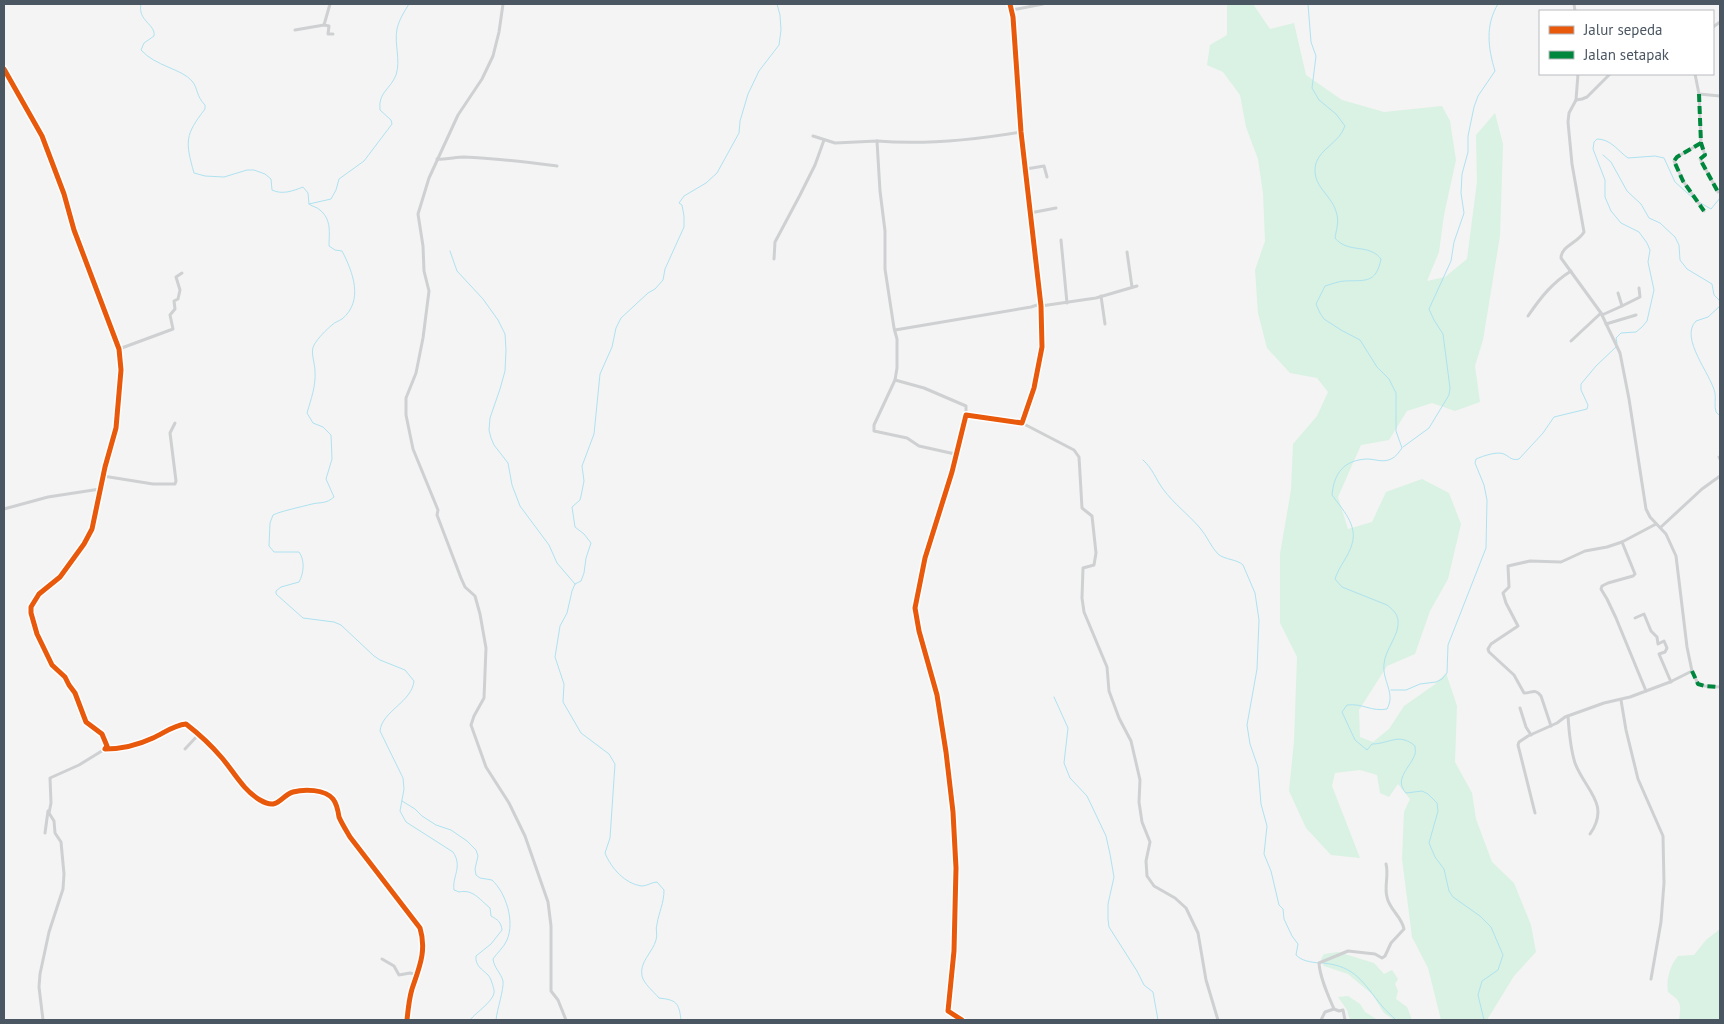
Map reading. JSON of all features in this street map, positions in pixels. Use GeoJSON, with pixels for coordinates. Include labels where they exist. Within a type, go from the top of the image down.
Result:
{"type":"FeatureCollection","features":[{"type":"Feature","properties":{"kind":"street"},"geometry":{"type":"LineString","coordinates":[[324,25],[330,4]]}},
{"type":"Feature","properties":{"kind":"street"},"geometry":{"type":"LineString","coordinates":[[503,4],[495,49],[486,72],[458,115],[426,185],[418,214],[423,246],[424,271],[429,291],[416,373],[406,398],[406,415],[413,449],[438,510],[437,515],[449,549],[466,587],[475,596],[487,660],[484,698],[471,725],[486,767],[509,803],[525,836],[546,892],[550,909],[551,991],[558,1000],[566,1020]]}},
{"type":"Feature","properties":{"kind":"street"},"geometry":{"type":"LineString","coordinates":[[1010,4],[1029,213],[1040,305],[1042,347],[1040,366],[1022,423]]}},
{"type":"Feature","properties":{"kind":"street"},"geometry":{"type":"LineString","coordinates":[[1012,10],[1043,4]]}},
{"type":"Feature","properties":{"kind":"street"},"geometry":{"type":"LineString","coordinates":[[295,30],[324,25],[329,26],[328,34],[332,34]]}},
{"type":"Feature","properties":{"kind":"street"},"geometry":{"type":"LineString","coordinates":[[4,69],[42,136],[64,194],[74,230],[119,350],[121,370],[116,428],[89,536],[60,577],[32,603],[31,614],[37,634],[52,665],[70,685],[86,722],[102,734],[107,746],[106,749]]}},
{"type":"Feature","properties":{"kind":"street"},"geometry":{"type":"LineString","coordinates":[[1578,75],[1576,100],[1569,113],[1568,122],[1572,164],[1584,232],[1579,240],[1567,247],[1560,255],[1602,314],[1620,353],[1631,407],[1646,509],[1650,517],[1666,534],[1676,556],[1687,647],[1692,671],[1698,684],[1720,687]]}},
{"type":"Feature","properties":{"kind":"street"},"geometry":{"type":"LineString","coordinates":[[1576,100],[1586,97],[1609,75]]}},
{"type":"Feature","properties":{"kind":"street"},"geometry":{"type":"LineString","coordinates":[[1695,75],[1699,94],[1701,143],[1705,156],[1700,159],[1718,192]]}},
{"type":"Feature","properties":{"kind":"street"},"geometry":{"type":"LineString","coordinates":[[1699,94],[1720,96]]}},
{"type":"Feature","properties":{"kind":"street"},"geometry":{"type":"LineString","coordinates":[[813,136],[835,143],[877,141],[938,142],[1021,132]]}},
{"type":"Feature","properties":{"kind":"street"},"geometry":{"type":"LineString","coordinates":[[774,259],[775,242],[815,165],[824,140]]}},
{"type":"Feature","properties":{"kind":"street"},"geometry":{"type":"LineString","coordinates":[[877,141],[885,231],[885,269],[897,345],[895,380],[874,425],[874,431],[906,438],[919,446],[955,454]]}},
{"type":"Feature","properties":{"kind":"street"},"geometry":{"type":"LineString","coordinates":[[1701,143],[1677,157],[1674,162],[1683,181],[1704,211]]}},
{"type":"Feature","properties":{"kind":"street"},"geometry":{"type":"LineString","coordinates":[[437,159],[447,160],[464,157],[513,160],[557,166]]}},
{"type":"Feature","properties":{"kind":"street"},"geometry":{"type":"LineString","coordinates":[[1026,169],[1044,166],[1046,177]]}},
{"type":"Feature","properties":{"kind":"street"},"geometry":{"type":"LineString","coordinates":[[1029,213],[1056,208]]}},
{"type":"Feature","properties":{"kind":"street"},"geometry":{"type":"LineString","coordinates":[[1061,240],[1067,304]]}},
{"type":"Feature","properties":{"kind":"street"},"geometry":{"type":"LineString","coordinates":[[1127,252],[1132,287]]}},
{"type":"Feature","properties":{"kind":"street"},"geometry":{"type":"LineString","coordinates":[[1528,316],[1545,292],[1561,277],[1571,271]]}},
{"type":"Feature","properties":{"kind":"street"},"geometry":{"type":"LineString","coordinates":[[119,350],[173,329],[170,315],[175,309],[174,301],[178,299],[180,290],[176,277],[182,273]]}},
{"type":"Feature","properties":{"kind":"street"},"geometry":{"type":"LineString","coordinates":[[895,330],[1040,305],[1067,304],[1136,286]]}},
{"type":"Feature","properties":{"kind":"street"},"geometry":{"type":"LineString","coordinates":[[1571,341],[1602,314],[1640,297],[1639,288]]}},
{"type":"Feature","properties":{"kind":"street"},"geometry":{"type":"LineString","coordinates":[[1618,293],[1622,306]]}},
{"type":"Feature","properties":{"kind":"street"},"geometry":{"type":"LineString","coordinates":[[1101,296],[1105,324]]}},
{"type":"Feature","properties":{"kind":"street"},"geometry":{"type":"LineString","coordinates":[[1606,324],[1636,315]]}},
{"type":"Feature","properties":{"kind":"street"},"geometry":{"type":"LineString","coordinates":[[895,380],[924,388],[966,406],[966,415],[952,472],[925,558],[915,608],[919,631],[937,695],[953,812],[956,868],[954,951],[948,1011],[962,1020]]}},
{"type":"Feature","properties":{"kind":"street"},"geometry":{"type":"LineString","coordinates":[[966,415],[1022,423],[1074,450],[1079,457],[1082,508],[1092,516],[1096,553],[1094,564],[1082,568],[1084,612],[1107,667],[1109,691],[1114,706],[1131,741],[1140,780],[1139,802],[1142,822],[1149,840],[1146,861],[1147,876],[1154,886],[1184,905],[1197,930],[1206,980],[1218,1020]]}},
{"type":"Feature","properties":{"kind":"street"},"geometry":{"type":"LineString","coordinates":[[103,476],[153,484],[175,484],[170,433],[175,423]]}},
{"type":"Feature","properties":{"kind":"street"},"geometry":{"type":"LineString","coordinates":[[1661,527],[1702,489],[1719,478]]}},
{"type":"Feature","properties":{"kind":"street"},"geometry":{"type":"LineString","coordinates":[[4,509],[48,497],[100,489]]}},
{"type":"Feature","properties":{"kind":"street"},"geometry":{"type":"LineString","coordinates":[[1551,726],[1538,692],[1524,693],[1514,675],[1488,649],[1491,644],[1518,626],[1503,593],[1508,587],[1508,566],[1530,561],[1553,561],[1557,563],[1585,551],[1622,542],[1656,524]]}},
{"type":"Feature","properties":{"kind":"street"},"geometry":{"type":"LineString","coordinates":[[1622,542],[1635,574],[1604,585],[1600,589],[1616,618],[1646,691]]}},
{"type":"Feature","properties":{"kind":"street"},"geometry":{"type":"LineString","coordinates":[[1635,618],[1644,614],[1651,631],[1657,637],[1658,644],[1664,641],[1667,648],[1665,652],[1659,654],[1671,682]]}},
{"type":"Feature","properties":{"kind":"street"},"geometry":{"type":"LineString","coordinates":[[1535,813],[1518,745],[1521,740],[1568,716],[1671,682],[1692,671]]}},
{"type":"Feature","properties":{"kind":"street"},"geometry":{"type":"LineString","coordinates":[[1621,700],[1638,779],[1663,836],[1664,883],[1661,922],[1651,979]]}},
{"type":"Feature","properties":{"kind":"street"},"geometry":{"type":"LineString","coordinates":[[1520,708],[1526,727],[1531,734]]}},
{"type":"Feature","properties":{"kind":"street"},"geometry":{"type":"LineString","coordinates":[[1568,716],[1574,760],[1582,778],[1594,796],[1599,810],[1598,821],[1590,834]]}},
{"type":"Feature","properties":{"kind":"street"},"geometry":{"type":"LineString","coordinates":[[43,1020],[39,986],[40,974],[63,889],[64,874],[61,842],[55,833],[55,823],[49,813],[51,777],[78,765],[106,749],[123,748],[152,739],[182,724],[186,724],[207,740],[245,787],[261,801],[268,804],[278,803],[290,794],[298,791],[324,792],[332,798],[350,837],[420,928],[423,950],[422,961],[409,1002],[406,1020]]}},
{"type":"Feature","properties":{"kind":"street"},"geometry":{"type":"LineString","coordinates":[[185,749],[199,734]]}},
{"type":"Feature","properties":{"kind":"street"},"geometry":{"type":"LineString","coordinates":[[45,832],[47,814],[50,809]]}},
{"type":"Feature","properties":{"kind":"street"},"geometry":{"type":"LineString","coordinates":[[1334,1009],[1326,986],[1322,982],[1319,963],[1348,951],[1375,954],[1383,958],[1391,943],[1404,929],[1398,914],[1387,899],[1388,872],[1386,864]]}},
{"type":"Feature","properties":{"kind":"street"},"geometry":{"type":"LineString","coordinates":[[382,959],[394,966],[399,974],[410,973],[418,975]]}},
{"type":"Feature","properties":{"kind":"street"},"geometry":{"type":"LineString","coordinates":[[1321,1020],[1325,1012],[1334,1009],[1343,1010],[1345,1020]]}},
{"type":"Feature","properties":{"kind":"green space"},"geometry":{"type":"Polygon","coordinates":[[[1227,4],[1253,4],[1270,29],[1294,23],[1306,75],[1342,100],[1384,112],[1442,106],[1450,121],[1456,160],[1444,215],[1439,252],[1427,281],[1445,277],[1467,259],[1477,182],[1476,135],[1495,113],[1503,144],[1500,236],[1483,340],[1475,366],[1480,402],[1455,411],[1432,403],[1407,411],[1389,440],[1361,445],[1338,497],[1348,529],[1372,522],[1386,492],[1422,479],[1449,493],[1461,524],[1448,579],[1430,611],[1415,654],[1387,666],[1359,710],[1360,737],[1373,742],[1389,729],[1404,706],[1434,685],[1446,673],[1457,706],[1455,762],[1472,793],[1476,819],[1492,862],[1514,883],[1531,925],[1536,952],[1514,976],[1487,1020],[1441,1020],[1428,968],[1412,937],[1402,859],[1404,812],[1410,799],[1398,784],[1389,797],[1380,793],[1377,775],[1360,770],[1335,773],[1332,786],[1360,858],[1331,855],[1306,828],[1289,791],[1294,741],[1297,657],[1280,623],[1280,554],[1291,490],[1293,444],[1317,416],[1328,392],[1317,378],[1290,373],[1267,348],[1258,313],[1255,270],[1265,241],[1263,193],[1258,159],[1246,127],[1240,95],[1223,72],[1207,65],[1210,45],[1227,35],[1227,4]]]}},
{"type":"Feature","properties":{"kind":"green space"},"geometry":{"type":"Polygon","coordinates":[[[1720,929],[1720,1020],[1679,1020],[1680,1004],[1668,992],[1668,978],[1671,968],[1678,956],[1694,955],[1706,940],[1720,929]]]}},
{"type":"Feature","properties":{"kind":"green space"},"geometry":{"type":"Polygon","coordinates":[[[1338,952],[1374,963],[1384,974],[1392,970],[1398,979],[1395,984],[1398,991],[1396,999],[1407,1007],[1412,1020],[1394,1020],[1384,1013],[1372,994],[1348,974],[1324,966],[1321,959],[1324,954],[1338,952]]]}},
{"type":"Feature","properties":{"kind":"green space"},"geometry":{"type":"Polygon","coordinates":[[[1348,996],[1360,1004],[1365,1012],[1378,1020],[1350,1020],[1347,1010],[1338,997],[1348,996]]]}},
{"type":"Feature","properties":{"kind":"waterway"},"geometry":{"type":"LineString","coordinates":[[141,4],[140,10],[154,32],[154,36],[144,43],[141,50],[153,60],[188,77],[205,105],[205,109],[190,132],[188,146],[194,173],[205,176],[224,177],[247,170],[254,170],[265,174],[271,179],[272,190],[288,192],[303,187],[308,193],[309,204],[319,209],[328,222],[329,246],[335,250],[342,251],[353,277],[355,295],[349,312],[327,329],[314,345],[312,351],[315,382],[307,413],[313,423],[323,427],[331,435],[332,459],[326,479],[334,497],[326,502],[291,509],[273,515],[270,523],[269,546],[274,552],[299,552],[303,567],[299,582],[281,587],[276,591],[276,594],[303,618],[334,622],[341,625],[374,656],[405,670],[414,681],[408,695],[386,718],[380,731],[403,778],[404,789],[400,811],[406,822],[453,852],[457,862],[454,890],[472,893],[479,898],[490,908],[491,916],[499,922],[502,930],[491,944],[476,956],[478,965],[490,978],[494,994],[489,1002],[470,1020]]}},
{"type":"Feature","properties":{"kind":"waterway"},"geometry":{"type":"LineString","coordinates":[[309,204],[331,199],[339,179],[364,161],[392,124],[391,120],[380,110],[380,104],[383,95],[396,75],[398,64],[397,29],[400,19],[409,4]]}},
{"type":"Feature","properties":{"kind":"waterway"},"geometry":{"type":"LineString","coordinates":[[681,1020],[676,1003],[659,998],[647,985],[642,976],[642,966],[657,938],[656,926],[664,890],[657,882],[642,886],[624,879],[615,870],[605,853],[610,838],[615,764],[609,754],[581,733],[563,702],[564,684],[555,657],[560,626],[567,613],[575,584],[581,581],[584,573],[591,543],[575,527],[572,507],[580,500],[581,496],[584,481],[582,466],[594,434],[600,374],[612,347],[616,328],[621,318],[663,280],[665,269],[684,227],[682,205],[679,203],[684,196],[706,183],[717,173],[739,133],[740,121],[748,94],[759,71],[779,45],[781,30],[777,4]]}},
{"type":"Feature","properties":{"kind":"waterway"},"geometry":{"type":"LineString","coordinates":[[1308,4],[1311,42],[1316,56],[1312,88],[1319,100],[1336,114],[1345,126],[1339,137],[1318,158],[1315,171],[1316,178],[1335,208],[1338,224],[1335,238],[1346,246],[1371,251],[1381,259],[1373,277],[1364,280],[1343,281],[1325,286],[1316,304],[1324,319],[1360,340],[1377,367],[1389,379],[1396,393],[1396,431],[1402,448],[1394,457],[1388,460],[1367,459],[1346,465],[1338,474],[1333,487],[1332,495],[1348,518],[1353,530],[1351,548],[1335,579],[1342,587],[1387,605],[1395,613],[1398,620],[1397,631],[1384,664],[1390,698],[1387,709],[1381,710],[1358,705],[1347,705],[1342,712],[1355,740],[1367,750],[1372,744],[1399,739],[1415,746],[1413,759],[1402,778],[1402,788],[1406,793],[1422,791],[1437,803],[1438,811],[1429,843],[1435,857],[1444,869],[1449,891],[1453,897],[1480,916],[1491,927],[1503,955],[1498,970],[1482,981],[1478,995],[1484,1020]]}},
{"type":"Feature","properties":{"kind":"waterway"},"geometry":{"type":"LineString","coordinates":[[1403,447],[1429,428],[1449,395],[1450,388],[1443,334],[1429,309],[1451,261],[1454,242],[1464,213],[1461,193],[1462,174],[1468,152],[1468,136],[1478,96],[1495,71],[1489,45],[1489,28],[1498,4]]}},
{"type":"Feature","properties":{"kind":"waterway"},"geometry":{"type":"LineString","coordinates":[[1617,343],[1616,338],[1621,333],[1636,332],[1647,321],[1654,290],[1648,262],[1650,250],[1639,232],[1621,223],[1611,211],[1605,197],[1605,180],[1593,149],[1594,142],[1597,139],[1606,141],[1628,158],[1655,156],[1664,158],[1675,182],[1694,199]]}},
{"type":"Feature","properties":{"kind":"waterway"},"geometry":{"type":"LineString","coordinates":[[1603,155],[1611,162],[1627,191],[1641,204],[1649,218],[1660,223],[1675,237],[1679,245],[1680,260],[1687,269],[1712,284],[1714,295],[1720,301]]}},
{"type":"Feature","properties":{"kind":"waterway"},"geometry":{"type":"LineString","coordinates":[[1699,202],[1711,209],[1720,198]]}},
{"type":"Feature","properties":{"kind":"waterway"},"geometry":{"type":"LineString","coordinates":[[450,251],[457,271],[483,299],[498,320],[505,334],[505,371],[490,418],[489,430],[491,438],[508,463],[512,485],[520,506],[549,545],[557,563],[575,584]]}},
{"type":"Feature","properties":{"kind":"waterway"},"geometry":{"type":"LineString","coordinates":[[1720,306],[1708,317],[1696,321],[1692,328],[1691,337],[1693,346],[1715,393],[1715,410],[1720,416]]}},
{"type":"Feature","properties":{"kind":"waterway"},"geometry":{"type":"LineString","coordinates":[[1391,690],[1406,690],[1420,684],[1436,682],[1447,673],[1448,645],[1486,548],[1487,500],[1484,485],[1475,463],[1476,459],[1498,453],[1513,459],[1519,459],[1543,433],[1554,417],[1587,409],[1588,405],[1581,390],[1581,384],[1616,347]]}},
{"type":"Feature","properties":{"kind":"waterway"},"geometry":{"type":"LineString","coordinates":[[1143,460],[1167,494],[1200,528],[1218,554],[1243,565],[1255,593],[1259,620],[1257,669],[1247,725],[1250,744],[1258,767],[1261,804],[1267,826],[1264,854],[1271,871],[1279,905],[1283,909],[1284,919],[1298,944],[1296,955],[1309,962],[1319,963]]}},
{"type":"Feature","properties":{"kind":"waterway"},"geometry":{"type":"LineString","coordinates":[[1054,697],[1068,728],[1064,763],[1070,778],[1087,796],[1106,836],[1114,877],[1108,904],[1109,927],[1144,985],[1153,992],[1158,1020]]}},
{"type":"Feature","properties":{"kind":"waterway"},"geometry":{"type":"LineString","coordinates":[[402,801],[436,825],[451,830],[467,841],[476,850],[478,856],[475,869],[476,875],[480,878],[492,880],[505,900],[508,908],[509,932],[506,943],[493,959],[503,981],[496,1020]]}},
{"type":"Feature","properties":{"kind":"waterway"},"geometry":{"type":"LineString","coordinates":[[1323,963],[1343,968],[1358,977],[1396,1020]]}},
{"type":"Feature","properties":{"kind":"marked path"},"geometry":{"type":"LineString","coordinates":[[1699,94],[1701,143],[1705,155],[1700,159],[1718,192]]}},
{"type":"Feature","properties":{"kind":"marked path"},"geometry":{"type":"LineString","coordinates":[[1701,143],[1677,157],[1674,161],[1683,181],[1704,211]]}},
{"type":"Feature","properties":{"kind":"marked path"},"geometry":{"type":"LineString","coordinates":[[1692,671],[1698,684],[1720,687]]}},
{"type":"Feature","properties":{"kind":"cycle path"},"geometry":{"type":"LineString","coordinates":[[962,1020],[948,1011],[954,951],[956,868],[953,812],[937,695],[919,631],[915,608],[925,558],[952,472],[966,415],[1022,423],[1034,388],[1042,347],[1041,306],[1021,132],[1013,17],[1010,4]]}},
{"type":"Feature","properties":{"kind":"cycle path"},"geometry":{"type":"LineString","coordinates":[[4,69],[42,136],[64,194],[74,230],[119,349],[121,370],[116,428],[105,467],[92,529],[84,544],[60,577],[39,594],[31,607],[37,634],[52,665],[65,677],[75,693],[86,722],[102,734],[107,746],[105,749],[136,745],[186,724],[214,749],[244,786],[260,800],[271,804],[279,802],[293,792],[303,790],[325,793],[333,799],[339,817],[350,837],[420,928],[423,944],[422,952],[411,993],[407,1020]]}}]}
